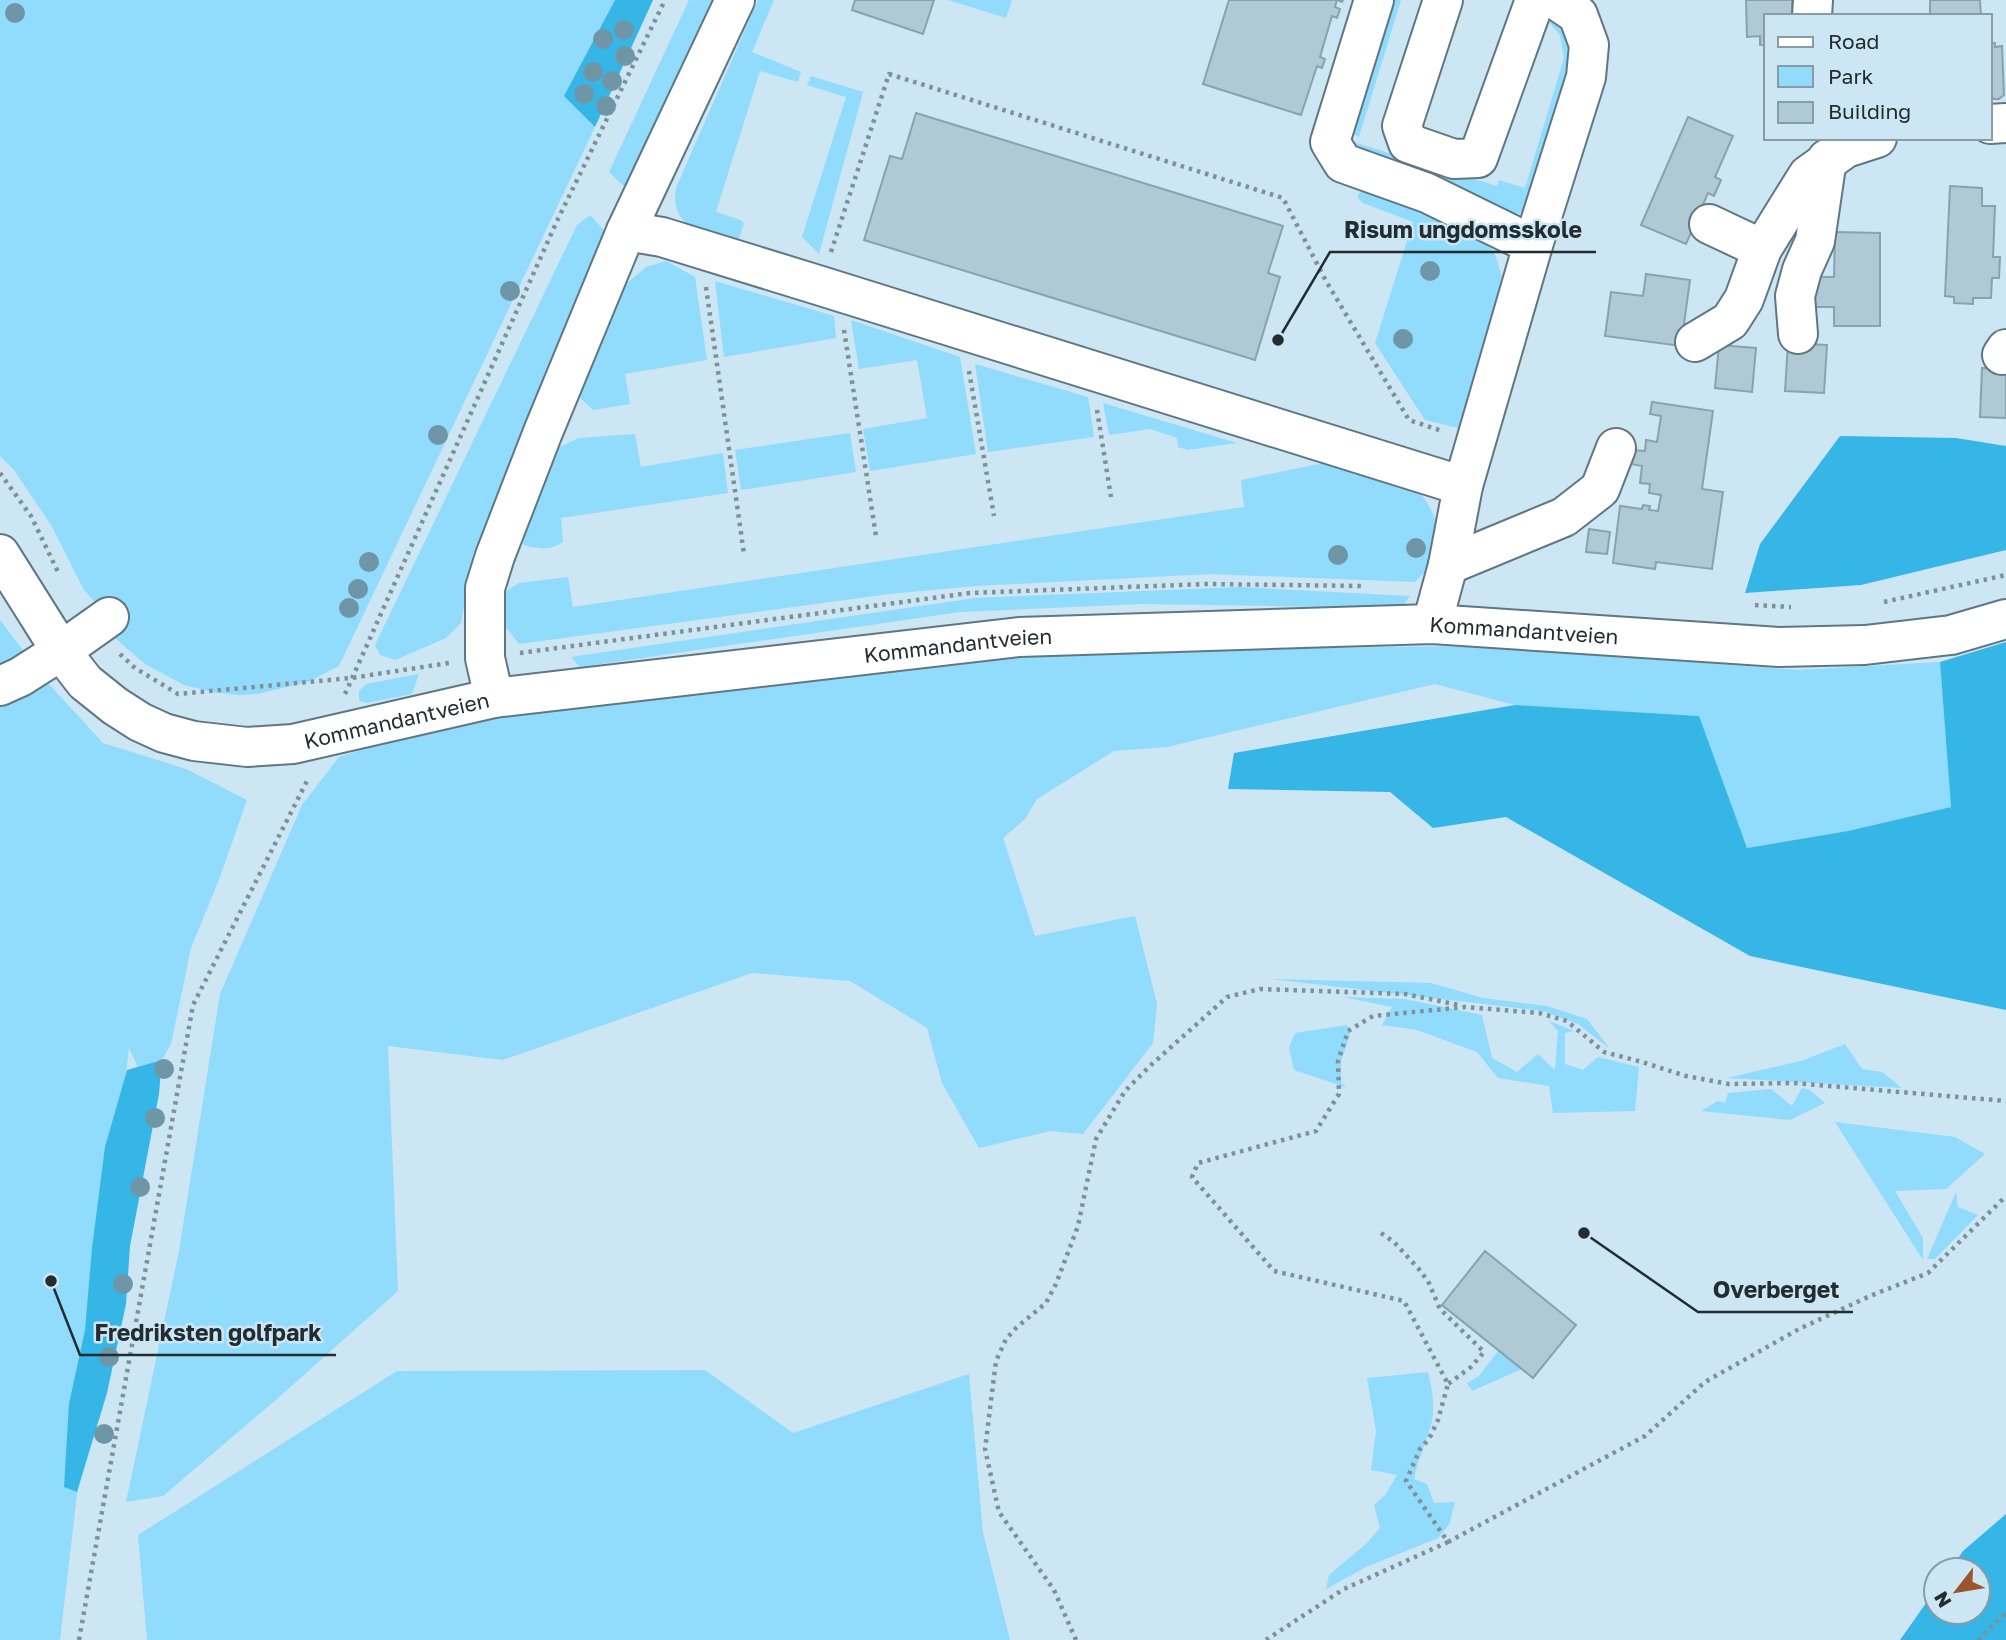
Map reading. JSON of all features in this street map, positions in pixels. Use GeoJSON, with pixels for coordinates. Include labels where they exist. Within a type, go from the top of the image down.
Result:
{"type":"FeatureCollection","features":[{"type":"Feature","properties":{"kind":"street"},"geometry":{"type":"LineString","coordinates":[[494,698],[485,658],[485,588],[538,444],[626,231],[735,0]]}},
{"type":"Feature","properties":{"kind":"street"},"geometry":{"type":"LineString","coordinates":[[1374,0],[1330,142],[1343,163],[1427,193],[1533,245]]}},
{"type":"Feature","properties":{"kind":"street"},"geometry":{"type":"LineString","coordinates":[[1443,0],[1402,126],[1408,143],[1454,159],[1478,158],[1535,0]]}},
{"type":"Feature","properties":{"kind":"street"},"geometry":{"type":"LineString","coordinates":[[1432,624],[1448,565],[1463,486],[1533,245],[1586,77],[1588,45],[1578,15],[1556,0]]}},
{"type":"Feature","properties":{"kind":"street"},"geometry":{"type":"LineString","coordinates":[[1695,342],[1730,321],[1744,299],[1762,248],[1808,174],[1848,146]]}},
{"type":"Feature","properties":{"kind":"street"},"geometry":{"type":"LineString","coordinates":[[1798,334],[1795,296],[1848,146]]}},
{"type":"Feature","properties":{"kind":"street"},"geometry":{"type":"LineString","coordinates":[[1709,224],[1762,248]]}},
{"type":"Feature","properties":{"kind":"street"},"geometry":{"type":"LineString","coordinates":[[626,231],[662,237],[1463,486]]}},
{"type":"Feature","properties":{"kind":"street"},"geometry":{"type":"LineString","coordinates":[[1448,565],[1563,517],[1600,489],[1616,448]]}},
{"type":"Feature","properties":{"kind":"street","name":"Kommandantveien"},"geometry":{"type":"LineString","coordinates":[[0,554],[61,652],[85,682],[115,706],[164,733],[194,741],[247,747],[293,744],[494,698],[1019,638],[1432,624],[1779,647],[1877,644],[1951,635],[2006,620]]}},
{"type":"Feature","properties":{"kind":"street"},"geometry":{"type":"LineString","coordinates":[[0,686],[61,652],[109,617]]}},
{"type":"Feature","properties":{"kind":"path"},"geometry":{"type":"LineString","coordinates":[[79,1640],[193,1005],[331,735],[351,678],[557,221],[665,0]]}},
{"type":"Feature","properties":{"kind":"path"},"geometry":{"type":"LineString","coordinates":[[830,256],[889,74],[1283,198],[1326,281],[1409,420],[1476,443]]}},
{"type":"Feature","properties":{"kind":"path"},"geometry":{"type":"LineString","coordinates":[[705,285],[744,554]]}},
{"type":"Feature","properties":{"kind":"path"},"geometry":{"type":"LineString","coordinates":[[843,324],[876,536]]}},
{"type":"Feature","properties":{"kind":"path"},"geometry":{"type":"LineString","coordinates":[[968,363],[994,516]]}},
{"type":"Feature","properties":{"kind":"path"},"geometry":{"type":"LineString","coordinates":[[1095,401],[1111,497]]}},
{"type":"Feature","properties":{"kind":"path"},"geometry":{"type":"LineString","coordinates":[[1076,1640],[1054,1590],[999,1512],[985,1449],[996,1361],[1006,1339],[1046,1303],[1056,1284],[1078,1226],[1096,1139],[1125,1091],[1150,1065],[1227,998],[1260,989],[1405,994],[1465,1007],[1539,1013],[1567,1021],[1604,1052],[1686,1076],[1729,1084],[1794,1083],[2006,1101]]}},
{"type":"Feature","properties":{"kind":"path"},"geometry":{"type":"LineString","coordinates":[[1448,1384],[1404,1301],[1274,1271],[1192,1177],[1198,1163],[1316,1131],[1339,1094],[1338,1061],[1348,1031],[1373,1016],[1465,1007]]}},
{"type":"Feature","properties":{"kind":"path"},"geometry":{"type":"LineString","coordinates":[[1266,1640],[1344,1589],[1448,1542],[1645,1436],[1706,1382],[1799,1329],[1928,1273],[2006,1196]]}},
{"type":"Feature","properties":{"kind":"path"},"geometry":{"type":"LineString","coordinates":[[1381,1233],[1394,1242],[1418,1268],[1428,1281],[1440,1309],[1484,1352],[1471,1367],[1448,1384],[1438,1420],[1429,1439],[1420,1449],[1406,1481],[1448,1542]]}},
{"type":"Feature","properties":{"kind":"path"},"geometry":{"type":"LineString","coordinates":[[1978,1640],[2006,1613]]}},
{"type":"Feature","properties":{"kind":"green space"},"geometry":{"type":"Polygon","coordinates":[[[0,0],[615,0],[565,96],[595,127],[339,666],[308,682],[257,694],[238,695],[184,685],[145,664],[115,638],[111,632],[115,624],[84,590],[51,525],[14,470],[0,456],[0,0]]]}},
{"type":"Feature","properties":{"kind":"green space"},"geometry":{"type":"Polygon","coordinates":[[[689,0],[721,0],[630,192],[609,172],[689,0]]]}},
{"type":"Feature","properties":{"kind":"green space"},"geometry":{"type":"Polygon","coordinates":[[[758,0],[774,0],[752,52],[801,72],[798,82],[760,71],[716,212],[744,223],[737,245],[703,233],[684,221],[675,202],[676,188],[758,0]]]}},
{"type":"Feature","properties":{"kind":"green space"},"geometry":{"type":"Polygon","coordinates":[[[948,0],[1012,0],[1006,18],[948,0]]]}},
{"type":"Feature","properties":{"kind":"green space"},"geometry":{"type":"Polygon","coordinates":[[[1392,0],[1401,0],[1359,137],[1353,134],[1392,0]]]}},
{"type":"Feature","properties":{"kind":"green space"},"geometry":{"type":"Polygon","coordinates":[[[1551,16],[1567,31],[1573,55],[1525,212],[1513,215],[1463,189],[1373,159],[1361,152],[1353,142],[1497,186],[1499,180],[1525,188],[1564,58],[1560,35],[1549,22],[1551,16]]]}},
{"type":"Feature","properties":{"kind":"green space"},"geometry":{"type":"Polygon","coordinates":[[[811,76],[863,92],[819,254],[802,237],[846,97],[807,85],[811,76]]]}},
{"type":"Feature","properties":{"kind":"green space"},"geometry":{"type":"Polygon","coordinates":[[[1366,188],[1474,229],[1496,257],[1504,285],[1467,430],[1425,420],[1375,343],[1413,222],[1363,203],[1358,194],[1366,188]]]}},
{"type":"Feature","properties":{"kind":"green space"},"geometry":{"type":"Polygon","coordinates":[[[590,215],[612,239],[473,554],[461,623],[446,638],[395,660],[380,655],[375,645],[577,225],[590,215]]]}},
{"type":"Feature","properties":{"kind":"green space"},"geometry":{"type":"Polygon","coordinates":[[[666,261],[695,277],[707,360],[625,374],[630,404],[593,410],[579,397],[626,284],[646,267],[666,261]]]}},
{"type":"Feature","properties":{"kind":"green space"},"geometry":{"type":"Polygon","coordinates":[[[715,281],[834,316],[836,338],[724,357],[715,281]]]}},
{"type":"Feature","properties":{"kind":"green space"},"geometry":{"type":"Polygon","coordinates":[[[851,320],[960,357],[976,454],[870,471],[863,429],[927,418],[917,360],[859,369],[851,320]]]}},
{"type":"Feature","properties":{"kind":"green space"},"geometry":{"type":"Polygon","coordinates":[[[975,364],[1088,397],[1094,437],[988,452],[975,364]]]}},
{"type":"Feature","properties":{"kind":"green space"},"geometry":{"type":"Polygon","coordinates":[[[1103,403],[1237,443],[1187,450],[1178,447],[1177,438],[1150,429],[1109,435],[1103,403]]]}},
{"type":"Feature","properties":{"kind":"green space"},"geometry":{"type":"Polygon","coordinates":[[[850,433],[856,472],[741,490],[735,450],[850,433]]]}},
{"type":"Feature","properties":{"kind":"green space"},"geometry":{"type":"Polygon","coordinates":[[[635,434],[641,467],[723,453],[728,493],[561,518],[563,542],[544,548],[524,545],[521,535],[553,450],[579,438],[635,434]]]}},
{"type":"Feature","properties":{"kind":"green space"},"geometry":{"type":"Polygon","coordinates":[[[1333,461],[1394,478],[1416,489],[1423,497],[1442,537],[1430,567],[1415,582],[1211,574],[976,586],[889,594],[519,644],[505,626],[506,591],[519,583],[568,577],[573,607],[1244,507],[1241,480],[1333,461]]]}},
{"type":"Feature","properties":{"kind":"green space"},"geometry":{"type":"Polygon","coordinates":[[[1239,587],[1410,596],[1401,608],[1143,604],[960,612],[580,667],[571,657],[975,598],[1239,587]]]}},
{"type":"Feature","properties":{"kind":"green space"},"geometry":{"type":"Polygon","coordinates":[[[0,620],[47,682],[103,743],[186,769],[247,800],[191,948],[171,1044],[147,1086],[129,1048],[60,1640],[0,1640],[0,620]]]}},
{"type":"Feature","properties":{"kind":"green space"},"geometry":{"type":"Polygon","coordinates":[[[1476,646],[1797,670],[1940,662],[1951,807],[1848,831],[1747,848],[1698,716],[1515,705],[1435,684],[1167,747],[1114,751],[1037,799],[1025,819],[1003,838],[1035,936],[1135,916],[1157,1004],[1153,1043],[1083,1134],[1050,1131],[979,1148],[942,1083],[927,1028],[850,981],[752,973],[503,1060],[388,1046],[398,1291],[163,1496],[126,1502],[179,1251],[220,994],[302,805],[339,757],[393,740],[494,718],[893,664],[1142,650],[1476,646]]]}},
{"type":"Feature","properties":{"kind":"green space"},"geometry":{"type":"Polygon","coordinates":[[[419,674],[412,694],[367,703],[359,701],[359,691],[366,684],[419,674]]]}},
{"type":"Feature","properties":{"kind":"green space"},"geometry":{"type":"Polygon","coordinates":[[[1272,979],[1431,983],[1483,998],[1547,1006],[1587,1019],[1610,1049],[1578,1024],[1543,1011],[1272,979]]]}},
{"type":"Feature","properties":{"kind":"green space"},"geometry":{"type":"Polygon","coordinates":[[[1343,997],[1405,999],[1482,1015],[1492,1058],[1517,1072],[1538,1054],[1555,1070],[1558,1031],[1549,1021],[1574,1031],[1565,1033],[1565,1064],[1583,1070],[1598,1057],[1639,1067],[1635,1111],[1553,1113],[1549,1086],[1498,1078],[1477,1052],[1417,1030],[1382,1025],[1392,1007],[1343,997]]]}},
{"type":"Feature","properties":{"kind":"green space"},"geometry":{"type":"Polygon","coordinates":[[[1347,1025],[1350,1035],[1341,1061],[1341,1083],[1348,1088],[1294,1070],[1289,1047],[1295,1033],[1347,1025]]]}},
{"type":"Feature","properties":{"kind":"green space"},"geometry":{"type":"Polygon","coordinates":[[[1845,1044],[1862,1069],[1882,1072],[1902,1088],[1727,1078],[1801,1061],[1845,1044]]]}},
{"type":"Feature","properties":{"kind":"green space"},"geometry":{"type":"Polygon","coordinates":[[[1802,1088],[1810,1090],[1825,1103],[1790,1120],[1701,1111],[1718,1101],[1725,1103],[1728,1093],[1771,1089],[1792,1106],[1802,1088]]]}},
{"type":"Feature","properties":{"kind":"green space"},"geometry":{"type":"Polygon","coordinates":[[[1835,1122],[1955,1137],[1985,1154],[1946,1189],[1895,1191],[1923,1238],[1923,1260],[1835,1122]]]}},
{"type":"Feature","properties":{"kind":"green space"},"geometry":{"type":"Polygon","coordinates":[[[1956,1192],[1958,1207],[1978,1215],[1935,1259],[1927,1259],[1956,1192]]]}},
{"type":"Feature","properties":{"kind":"green space"},"geometry":{"type":"Polygon","coordinates":[[[1499,1350],[1522,1369],[1472,1391],[1467,1383],[1479,1376],[1499,1350]]]}},
{"type":"Feature","properties":{"kind":"green space"},"geometry":{"type":"Polygon","coordinates":[[[705,1370],[793,1433],[969,1374],[983,1533],[1010,1640],[147,1640],[138,1535],[397,1371],[705,1370]]]}},
{"type":"Feature","properties":{"kind":"green space"},"geometry":{"type":"Polygon","coordinates":[[[1428,1372],[1433,1396],[1433,1415],[1414,1479],[1427,1484],[1434,1503],[1455,1502],[1449,1525],[1438,1538],[1366,1567],[1326,1589],[1329,1575],[1366,1544],[1380,1528],[1374,1505],[1386,1494],[1397,1475],[1371,1470],[1376,1431],[1367,1378],[1428,1372]]]}},
{"type":"Feature","properties":{"kind":"shaded area"},"geometry":{"type":"Polygon","coordinates":[[[615,0],[653,0],[595,127],[564,96],[615,0]]]}},
{"type":"Feature","properties":{"kind":"shaded area"},"geometry":{"type":"Polygon","coordinates":[[[1840,436],[1956,438],[2006,446],[2006,550],[1861,585],[1745,593],[1760,544],[1840,436]]]}},
{"type":"Feature","properties":{"kind":"shaded area"},"geometry":{"type":"Polygon","coordinates":[[[2006,642],[2006,1010],[1750,956],[1506,817],[1433,828],[1390,792],[1228,789],[1234,753],[1515,705],[1699,716],[1747,848],[1848,831],[1951,807],[1940,662],[2006,642]]]}},
{"type":"Feature","properties":{"kind":"shaded area"},"geometry":{"type":"Polygon","coordinates":[[[162,1060],[159,1094],[130,1246],[126,1304],[107,1393],[77,1492],[64,1487],[69,1404],[85,1330],[105,1147],[127,1070],[162,1060]]]}},
{"type":"Feature","properties":{"kind":"shaded area"},"geometry":{"type":"Polygon","coordinates":[[[2006,1514],[2006,1640],[1900,1640],[1922,1609],[1922,1626],[1992,1626],[1992,1556],[1960,1556],[2006,1514]]]}},
{"type":"Feature","properties":{"kind":"building"},"geometry":{"type":"Polygon","coordinates":[[[855,0],[934,0],[923,34],[852,10],[855,0]]]}},
{"type":"Feature","properties":{"kind":"building"},"geometry":{"type":"Polygon","coordinates":[[[1229,0],[1337,0],[1335,7],[1340,9],[1337,18],[1332,16],[1320,57],[1325,59],[1322,68],[1317,66],[1301,115],[1203,84],[1229,0]]]}},
{"type":"Feature","properties":{"kind":"building"},"geometry":{"type":"Polygon","coordinates":[[[1746,0],[1792,0],[1792,14],[1764,14],[1764,45],[1760,45],[1760,36],[1747,37],[1746,0]]]}},
{"type":"Feature","properties":{"kind":"building"},"geometry":{"type":"Polygon","coordinates":[[[1930,0],[1980,0],[1981,14],[1930,14],[1930,0]]]}},
{"type":"Feature","properties":{"kind":"building"},"geometry":{"type":"Polygon","coordinates":[[[1992,43],[1995,43],[1995,47],[2002,46],[2004,95],[1994,99],[1992,43]]]}},
{"type":"Feature","properties":{"kind":"building"},"geometry":{"type":"Polygon","coordinates":[[[916,113],[1283,226],[1268,273],[1280,277],[1255,360],[864,240],[890,156],[902,159],[916,113]]]}},
{"type":"Feature","properties":{"kind":"building"},"geometry":{"type":"Polygon","coordinates":[[[1688,117],[1733,136],[1715,177],[1721,180],[1714,196],[1708,193],[1686,244],[1641,225],[1688,117]]]}},
{"type":"Feature","properties":{"kind":"building"},"geometry":{"type":"Polygon","coordinates":[[[1950,186],[1982,188],[1982,206],[1995,206],[1993,257],[2000,257],[1999,278],[1992,278],[1991,298],[1973,298],[1973,304],[1954,303],[1954,297],[1945,296],[1950,186]]]}},
{"type":"Feature","properties":{"kind":"building"},"geometry":{"type":"Polygon","coordinates":[[[1835,232],[1880,233],[1880,326],[1834,326],[1834,307],[1808,307],[1809,277],[1834,277],[1835,232]]]}},
{"type":"Feature","properties":{"kind":"building"},"geometry":{"type":"Polygon","coordinates":[[[1646,274],[1690,280],[1681,346],[1605,336],[1611,292],[1643,296],[1646,274]]]}},
{"type":"Feature","properties":{"kind":"building"},"geometry":{"type":"Polygon","coordinates":[[[1788,343],[1827,345],[1824,393],[1785,391],[1788,343]]]}},
{"type":"Feature","properties":{"kind":"building"},"geometry":{"type":"Polygon","coordinates":[[[1719,345],[1756,348],[1752,392],[1715,388],[1719,345]]]}},
{"type":"Feature","properties":{"kind":"building"},"geometry":{"type":"Polygon","coordinates":[[[1982,368],[2006,369],[2006,418],[1980,417],[1982,368]]]}},
{"type":"Feature","properties":{"kind":"building"},"geometry":{"type":"Polygon","coordinates":[[[1652,402],[1713,411],[1702,489],[1723,492],[1712,569],[1656,562],[1655,569],[1613,563],[1620,506],[1642,509],[1643,505],[1650,506],[1649,510],[1658,511],[1661,495],[1649,493],[1650,484],[1640,483],[1642,466],[1631,464],[1633,450],[1645,451],[1646,440],[1657,442],[1661,416],[1650,414],[1652,402]]]}},
{"type":"Feature","properties":{"kind":"building"},"geometry":{"type":"Polygon","coordinates":[[[1589,529],[1610,532],[1607,554],[1586,552],[1589,529]]]}},
{"type":"Feature","properties":{"kind":"building"},"geometry":{"type":"Polygon","coordinates":[[[1485,1251],[1576,1325],[1533,1378],[1442,1305],[1485,1251]]]}},
{"type":"Feature","properties":{"kind":"place","name":"Risum ungdomsskole"},"geometry":{"type":"Point","coordinates":[1278,340]}},
{"type":"Feature","properties":{"kind":"place","name":"Overberget"},"geometry":{"type":"Point","coordinates":[1584,1233]}},
{"type":"Feature","properties":{"kind":"place","name":"Fredriksten golfpark"},"geometry":{"type":"Point","coordinates":[51,1281]}}]}
